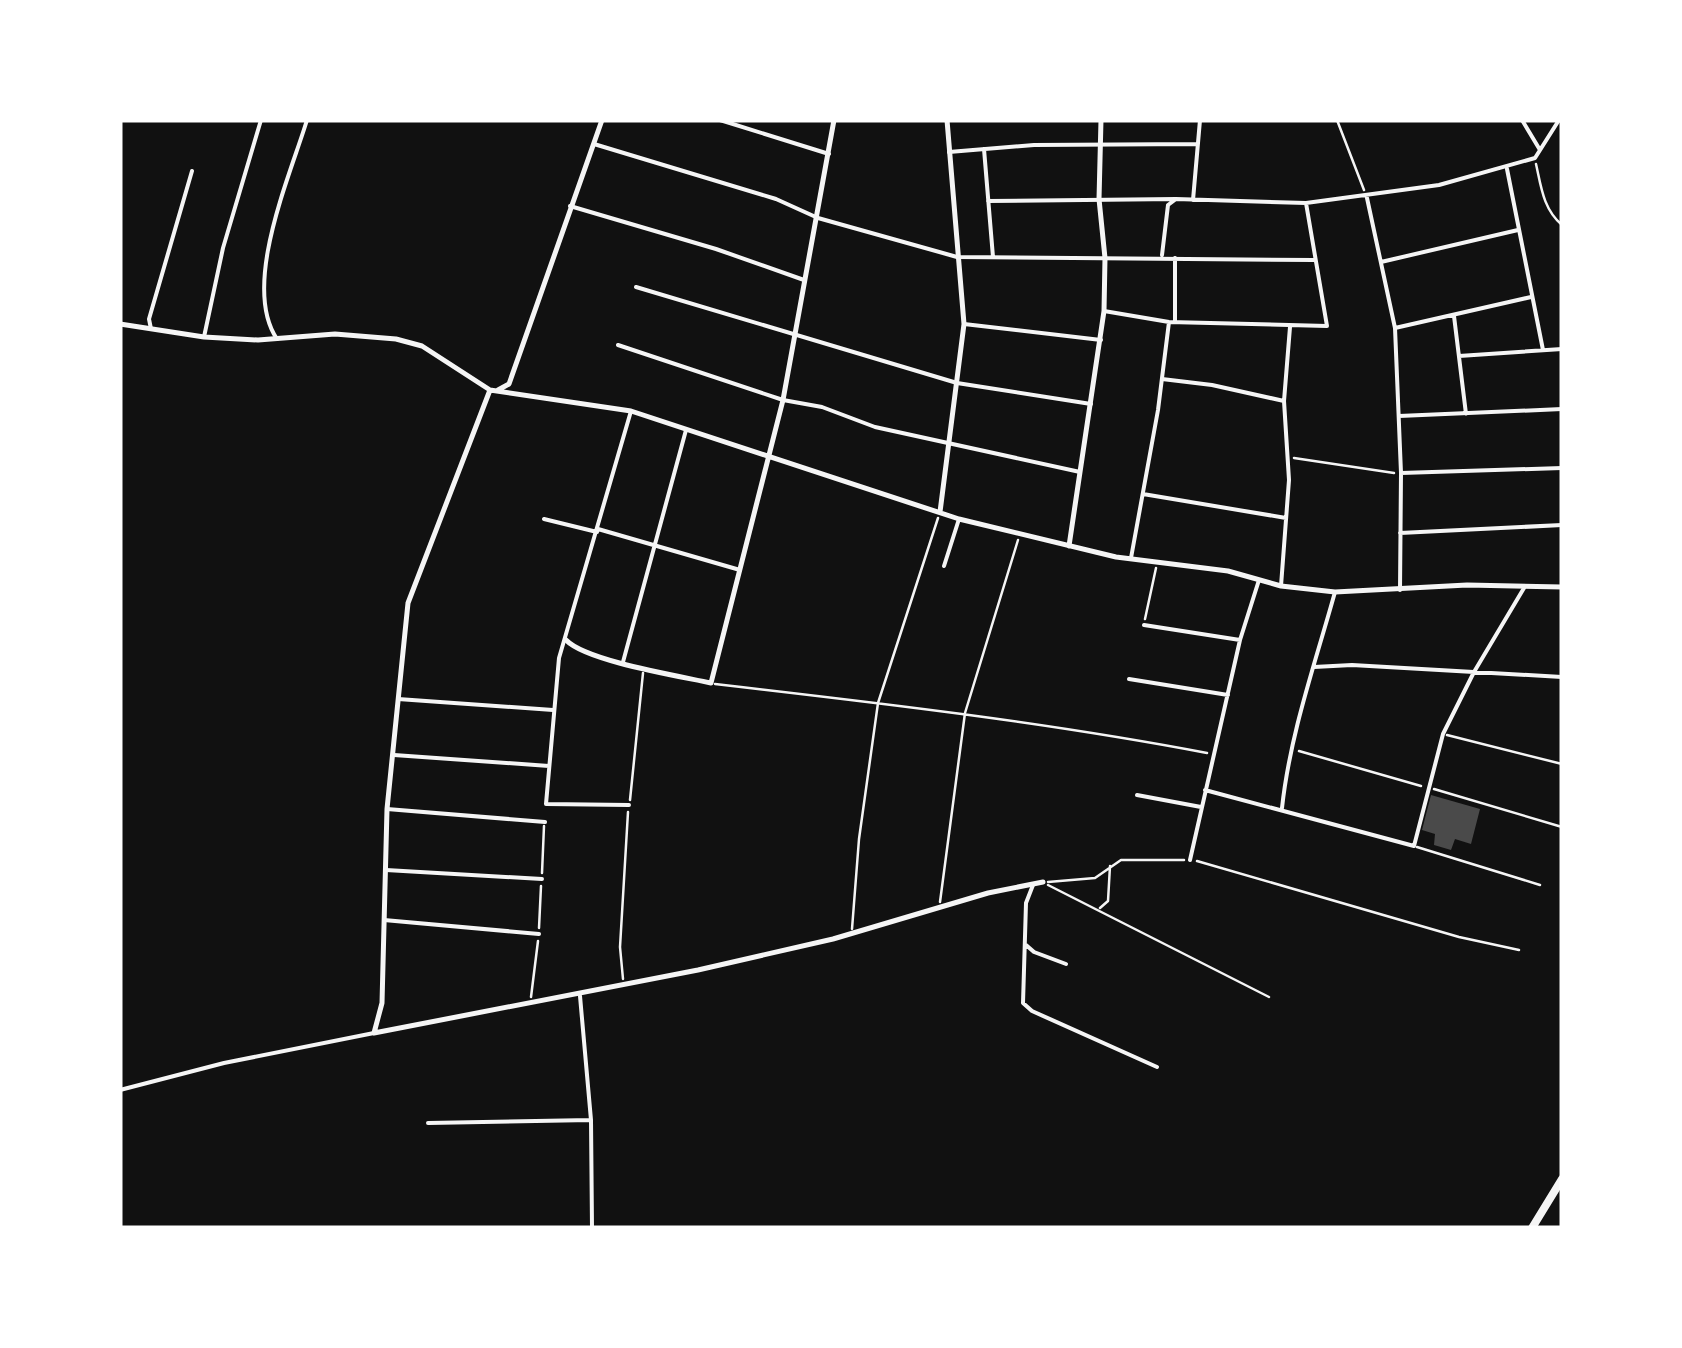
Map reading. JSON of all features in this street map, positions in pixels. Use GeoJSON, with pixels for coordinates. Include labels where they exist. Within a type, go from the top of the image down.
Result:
{"type":"FeatureCollection","features":[{"type":"Feature","properties":{"kind":"highway"},"geometry":{"type":"LineString","coordinates":[[1532,1228],[1562,1179]]}},
{"type":"Feature","properties":{"kind":"street"},"geometry":{"type":"LineString","coordinates":[[204,337],[223,248],[260,120]]}},
{"type":"Feature","properties":{"kind":"street"},"geometry":{"type":"LineString","coordinates":[[277,339],[270,329],[264,280],[266,247],[307,120]]}},
{"type":"Feature","properties":{"kind":"street"},"geometry":{"type":"LineString","coordinates":[[374,1033],[382,1002],[387,809],[408,603],[494,390],[509,384],[602,120]]}},
{"type":"Feature","properties":{"kind":"street"},"geometry":{"type":"LineString","coordinates":[[720,120],[829,154]]}},
{"type":"Feature","properties":{"kind":"street"},"geometry":{"type":"LineString","coordinates":[[566,640],[572,647],[595,656],[711,683],[783,400],[834,120]]}},
{"type":"Feature","properties":{"kind":"street"},"geometry":{"type":"LineString","coordinates":[[940,512],[964,324],[947,120]]}},
{"type":"Feature","properties":{"kind":"street"},"geometry":{"type":"LineString","coordinates":[[1069,546],[1104,311],[1105,258],[1099,199],[1101,120]]}},
{"type":"Feature","properties":{"kind":"street"},"geometry":{"type":"LineString","coordinates":[[1192,200],[1200,120]]}},
{"type":"Feature","properties":{"kind":"street"},"geometry":{"type":"LineString","coordinates":[[1522,120],[1540,150]]}},
{"type":"Feature","properties":{"kind":"street"},"geometry":{"type":"LineString","coordinates":[[988,201],[1176,199],[1306,203],[1366,196],[1439,185],[1507,169],[1535,158],[1558,120]]}},
{"type":"Feature","properties":{"kind":"street"},"geometry":{"type":"LineString","coordinates":[[950,152],[1102,143],[1198,144]]}},
{"type":"Feature","properties":{"kind":"street"},"geometry":{"type":"LineString","coordinates":[[594,144],[776,200],[818,218],[958,257],[1314,260]]}},
{"type":"Feature","properties":{"kind":"street"},"geometry":{"type":"LineString","coordinates":[[984,149],[993,258]]}},
{"type":"Feature","properties":{"kind":"street"},"geometry":{"type":"LineString","coordinates":[[1507,169],[1543,350]]}},
{"type":"Feature","properties":{"kind":"street"},"geometry":{"type":"LineString","coordinates":[[150,328],[192,171]]}},
{"type":"Feature","properties":{"kind":"street"},"geometry":{"type":"LineString","coordinates":[[1366,196],[1395,328],[1401,472],[1400,590]]}},
{"type":"Feature","properties":{"kind":"street"},"geometry":{"type":"LineString","coordinates":[[1162,258],[1166,214],[1176,199]]}},
{"type":"Feature","properties":{"kind":"street"},"geometry":{"type":"LineString","coordinates":[[1104,311],[1172,322],[1327,326],[1306,203]]}},
{"type":"Feature","properties":{"kind":"street"},"geometry":{"type":"LineString","coordinates":[[570,206],[716,249],[804,280]]}},
{"type":"Feature","properties":{"kind":"street"},"geometry":{"type":"LineString","coordinates":[[1381,262],[1519,230]]}},
{"type":"Feature","properties":{"kind":"street"},"geometry":{"type":"LineString","coordinates":[[1130,558],[1172,322],[1175,258]]}},
{"type":"Feature","properties":{"kind":"street"},"geometry":{"type":"LineString","coordinates":[[636,286],[956,383],[1091,404]]}},
{"type":"Feature","properties":{"kind":"street"},"geometry":{"type":"LineString","coordinates":[[1395,328],[1532,296]]}},
{"type":"Feature","properties":{"kind":"street"},"geometry":{"type":"LineString","coordinates":[[1454,316],[1466,414]]}},
{"type":"Feature","properties":{"kind":"street"},"geometry":{"type":"LineString","coordinates":[[120,324],[204,337],[277,339],[335,334],[396,339],[422,346],[494,390],[631,411],[959,519],[1130,558],[1228,570],[1281,586],[1335,592],[1467,584],[1562,587]]}},
{"type":"Feature","properties":{"kind":"street"},"geometry":{"type":"LineString","coordinates":[[964,324],[1100,340]]}},
{"type":"Feature","properties":{"kind":"street"},"geometry":{"type":"LineString","coordinates":[[1281,586],[1287,457],[1284,401],[1290,325]]}},
{"type":"Feature","properties":{"kind":"street"},"geometry":{"type":"LineString","coordinates":[[618,345],[875,427],[1080,472]]}},
{"type":"Feature","properties":{"kind":"street"},"geometry":{"type":"LineString","coordinates":[[1459,356],[1562,349]]}},
{"type":"Feature","properties":{"kind":"street"},"geometry":{"type":"LineString","coordinates":[[1162,380],[1212,385],[1284,401]]}},
{"type":"Feature","properties":{"kind":"street"},"geometry":{"type":"LineString","coordinates":[[1399,416],[1562,409]]}},
{"type":"Feature","properties":{"kind":"street"},"geometry":{"type":"LineString","coordinates":[[629,806],[546,804],[560,658],[631,411]]}},
{"type":"Feature","properties":{"kind":"street"},"geometry":{"type":"LineString","coordinates":[[623,662],[686,430]]}},
{"type":"Feature","properties":{"kind":"street"},"geometry":{"type":"LineString","coordinates":[[1401,472],[1562,468]]}},
{"type":"Feature","properties":{"kind":"street"},"geometry":{"type":"LineString","coordinates":[[1142,494],[1286,518]]}},
{"type":"Feature","properties":{"kind":"street"},"geometry":{"type":"LineString","coordinates":[[544,519],[654,544],[740,570]]}},
{"type":"Feature","properties":{"kind":"street"},"geometry":{"type":"LineString","coordinates":[[944,566],[959,519]]}},
{"type":"Feature","properties":{"kind":"street"},"geometry":{"type":"LineString","coordinates":[[1400,533],[1562,525]]}},
{"type":"Feature","properties":{"kind":"street"},"geometry":{"type":"LineString","coordinates":[[1190,860],[1240,640],[1259,580]]}},
{"type":"Feature","properties":{"kind":"street"},"geometry":{"type":"LineString","coordinates":[[1204,790],[1414,846],[1443,734],[1474,672],[1525,587]]}},
{"type":"Feature","properties":{"kind":"street"},"geometry":{"type":"LineString","coordinates":[[1282,808],[1286,768],[1335,592]]}},
{"type":"Feature","properties":{"kind":"street"},"geometry":{"type":"LineString","coordinates":[[1144,625],[1240,640]]}},
{"type":"Feature","properties":{"kind":"street"},"geometry":{"type":"LineString","coordinates":[[1314,667],[1352,665],[1562,677]]}},
{"type":"Feature","properties":{"kind":"street"},"geometry":{"type":"LineString","coordinates":[[1129,679],[1228,695]]}},
{"type":"Feature","properties":{"kind":"street"},"geometry":{"type":"LineString","coordinates":[[397,698],[553,710]]}},
{"type":"Feature","properties":{"kind":"street"},"geometry":{"type":"LineString","coordinates":[[392,755],[548,766]]}},
{"type":"Feature","properties":{"kind":"street"},"geometry":{"type":"LineString","coordinates":[[1136,794],[1201,807]]}},
{"type":"Feature","properties":{"kind":"street"},"geometry":{"type":"LineString","coordinates":[[387,809],[544,822]]}},
{"type":"Feature","properties":{"kind":"street"},"geometry":{"type":"LineString","coordinates":[[385,870],[542,878]]}},
{"type":"Feature","properties":{"kind":"street"},"geometry":{"type":"LineString","coordinates":[[120,1090],[374,1033],[580,996],[851,934],[988,893],[1042,882]]}},
{"type":"Feature","properties":{"kind":"street"},"geometry":{"type":"LineString","coordinates":[[1034,885],[1026,903],[1023,1004],[1156,1067]]}},
{"type":"Feature","properties":{"kind":"street"},"geometry":{"type":"LineString","coordinates":[[384,920],[539,934]]}},
{"type":"Feature","properties":{"kind":"street"},"geometry":{"type":"LineString","coordinates":[[1026,944],[1034,952],[1066,964]]}},
{"type":"Feature","properties":{"kind":"street"},"geometry":{"type":"LineString","coordinates":[[580,996],[591,1120],[592,1228]]}},
{"type":"Feature","properties":{"kind":"street"},"geometry":{"type":"LineString","coordinates":[[428,1123],[591,1120]]}},
{"type":"Feature","properties":{"kind":"path"},"geometry":{"type":"LineString","coordinates":[[1337,120],[1366,196]]}},
{"type":"Feature","properties":{"kind":"path"},"geometry":{"type":"LineString","coordinates":[[1535,158],[1543,198],[1562,225]]}},
{"type":"Feature","properties":{"kind":"path"},"geometry":{"type":"LineString","coordinates":[[1287,457],[1383,473],[1401,472]]}},
{"type":"Feature","properties":{"kind":"path"},"geometry":{"type":"LineString","coordinates":[[851,934],[878,703],[940,512]]}},
{"type":"Feature","properties":{"kind":"path"},"geometry":{"type":"LineString","coordinates":[[940,908],[965,713],[1020,534]]}},
{"type":"Feature","properties":{"kind":"path"},"geometry":{"type":"LineString","coordinates":[[1144,625],[1158,562]]}},
{"type":"Feature","properties":{"kind":"path"},"geometry":{"type":"LineString","coordinates":[[624,986],[620,947],[643,667]]}},
{"type":"Feature","properties":{"kind":"path"},"geometry":{"type":"LineString","coordinates":[[711,683],[965,713],[1214,754]]}},
{"type":"Feature","properties":{"kind":"path"},"geometry":{"type":"LineString","coordinates":[[1443,734],[1562,764]]}},
{"type":"Feature","properties":{"kind":"path"},"geometry":{"type":"LineString","coordinates":[[530,1002],[539,934],[544,822]]}},
{"type":"Feature","properties":{"kind":"path"},"geometry":{"type":"LineString","coordinates":[[1414,846],[1540,885]]}},
{"type":"Feature","properties":{"kind":"path"},"geometry":{"type":"LineString","coordinates":[[1042,882],[1095,878],[1120,860],[1190,860],[1459,937],[1519,950]]}},
{"type":"Feature","properties":{"kind":"path"},"geometry":{"type":"LineString","coordinates":[[1099,909],[1108,902],[1110,866]]}},
{"type":"Feature","properties":{"kind":"path"},"geometry":{"type":"LineString","coordinates":[[1042,882],[1269,997]]}},
{"type":"Feature","properties":{"kind":"building"},"geometry":{"type":"Polygon","coordinates":[[[1431,795],[1480,809],[1471,844],[1455,839],[1451,850],[1434,845],[1435,834],[1422,830],[1431,795]]]}}]}
